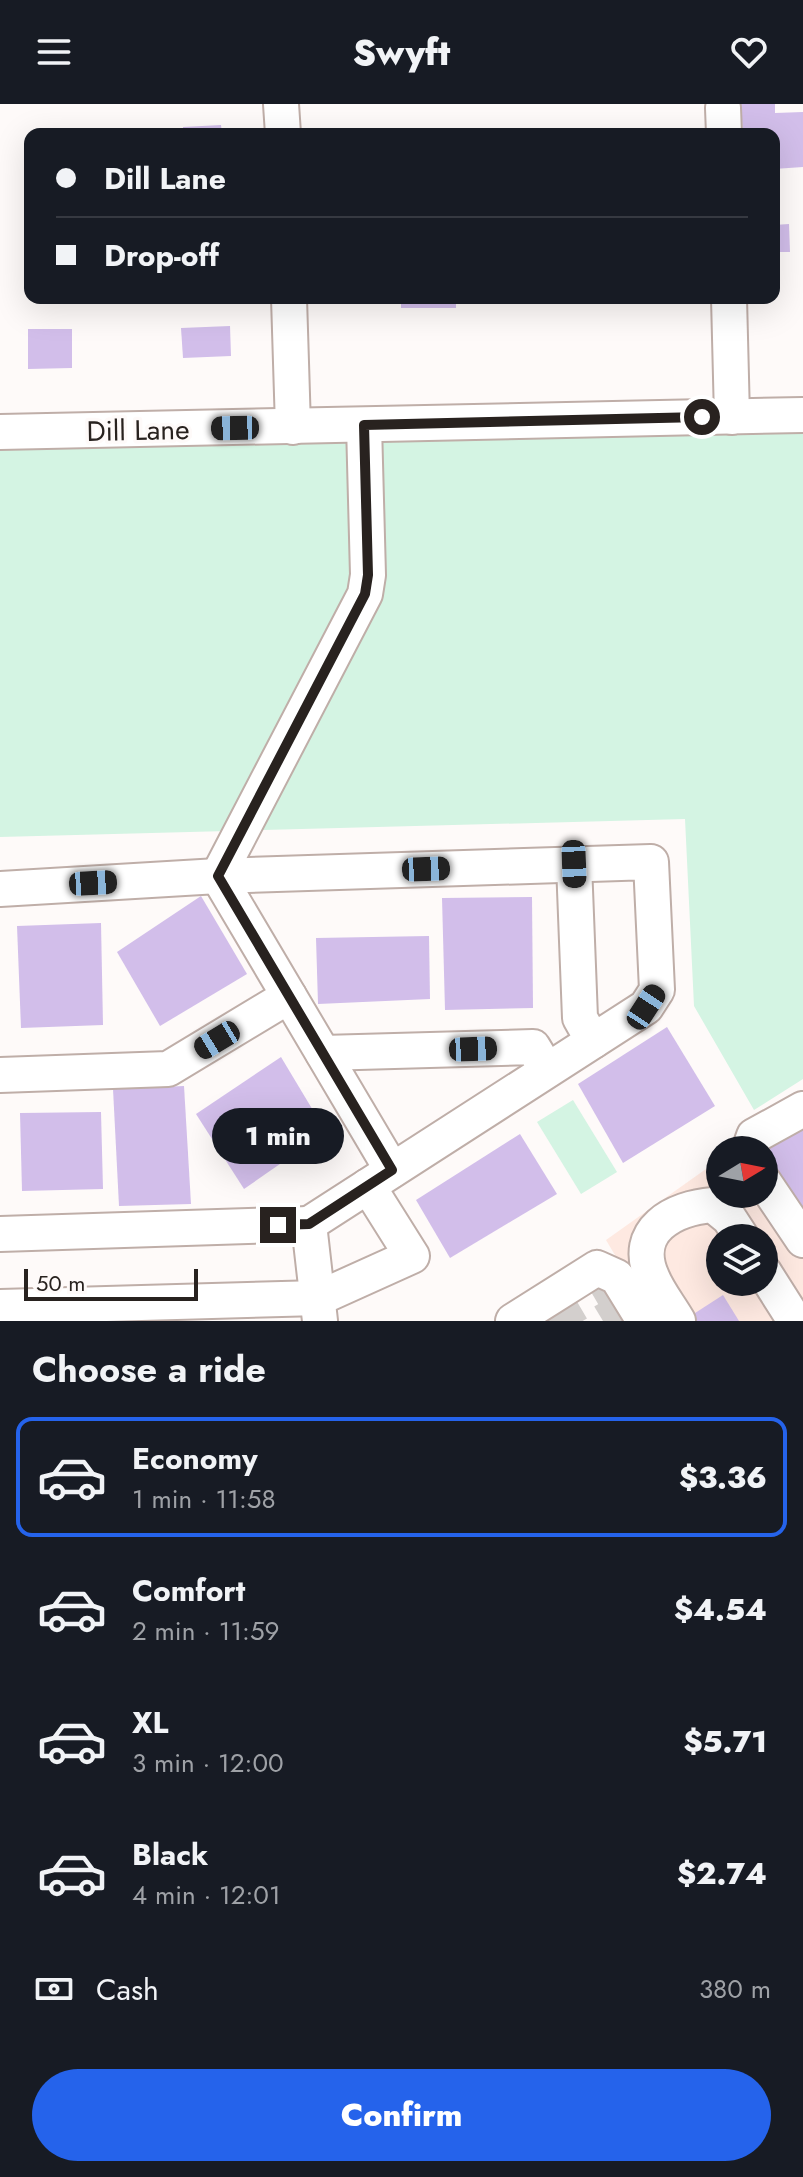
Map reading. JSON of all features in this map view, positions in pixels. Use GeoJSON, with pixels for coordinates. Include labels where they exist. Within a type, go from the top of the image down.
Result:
{"type":"FeatureCollection","features":[{"type":"Feature","properties":{"kind":"street"},"geometry":{"type":"LineString","coordinates":[[281,104],[283,128]]}},
{"type":"Feature","properties":{"kind":"street"},"geometry":{"type":"LineString","coordinates":[[289,304],[293,427]]}},
{"type":"Feature","properties":{"kind":"street"},"geometry":{"type":"LineString","coordinates":[[729,304],[732,417]]}},
{"type":"Feature","properties":{"kind":"street","name":"Dill Lane"},"geometry":{"type":"LineString","coordinates":[[0,432],[803,415]]}},
{"type":"Feature","properties":{"kind":"street"},"geometry":{"type":"LineString","coordinates":[[218,876],[365,594],[368,575],[364,425]]}},
{"type":"Feature","properties":{"kind":"street"},"geometry":{"type":"LineString","coordinates":[[0,889],[218,876],[651,862],[657,990],[646,1007],[309,1224],[0,1234]]}},
{"type":"Feature","properties":{"kind":"street"},"geometry":{"type":"LineString","coordinates":[[574,864],[580,1018],[593,1041]]}},
{"type":"Feature","properties":{"kind":"street"},"geometry":{"type":"LineString","coordinates":[[0,1307],[320,1310],[412,1256],[323,1053],[218,876]]}},
{"type":"Feature","properties":{"kind":"street"},"geometry":{"type":"LineString","coordinates":[[0,1075],[168,1069],[289,996]]}},
{"type":"Feature","properties":{"kind":"street"},"geometry":{"type":"LineString","coordinates":[[323,1053],[533,1047],[547,1070]]}},
{"type":"Feature","properties":{"kind":"street"},"geometry":{"type":"LineString","coordinates":[[754,1136],[803,1109]]}},
{"type":"Feature","properties":{"kind":"street"},"geometry":{"type":"LineString","coordinates":[[778,1203],[803,1240]]}},
{"type":"Feature","properties":{"kind":"street"},"geometry":{"type":"LineString","coordinates":[[678,1321],[650,1275],[647,1244],[662,1221],[686,1207],[713,1205],[733,1224]]}},
{"type":"Feature","properties":{"kind":"street"},"geometry":{"type":"LineString","coordinates":[[691,1321],[665,1277],[659,1253],[669,1233],[689,1221],[713,1224]]}},
{"type":"Feature","properties":{"kind":"street"},"geometry":{"type":"LineString","coordinates":[[309,1224],[320,1310]]}},
{"type":"Feature","properties":{"kind":"street"},"geometry":{"type":"LineString","coordinates":[[513,1321],[597,1268],[617,1277],[644,1321]]}},
{"type":"Feature","properties":{"kind":"street"},"geometry":{"type":"LineString","coordinates":[[778,1294],[795,1321]]}},
{"type":"Feature","properties":{"kind":"street"},"geometry":{"type":"LineString","coordinates":[[762,1296],[777,1321]]}},
{"type":"Feature","properties":{"kind":"shaded area"},"geometry":{"type":"Polygon","coordinates":[[[803,1100],[803,1321],[654,1321],[606,1240],[706,1169],[706,1208],[778,1208],[778,1136],[775,1136],[803,1100]]]}},
{"type":"Feature","properties":{"kind":"green space"},"geometry":{"type":"Polygon","coordinates":[[[803,433],[803,1079],[754,1110],[694,1006],[685,819],[0,837],[0,444],[803,433]]]}},
{"type":"Feature","properties":{"kind":"green space"},"geometry":{"type":"Polygon","coordinates":[[[573,1100],[617,1172],[581,1194],[537,1122],[573,1100]]]}},
{"type":"Feature","properties":{"kind":"building"},"geometry":{"type":"Polygon","coordinates":[[[741,104],[775,104],[775,113],[803,112],[803,167],[780,169],[780,128],[743,128],[741,104]]]}},
{"type":"Feature","properties":{"kind":"building"},"geometry":{"type":"Polygon","coordinates":[[[221,125],[221,128],[183,128],[221,125]]]}},
{"type":"Feature","properties":{"kind":"building"},"geometry":{"type":"Polygon","coordinates":[[[789,224],[790,252],[780,252],[780,225],[789,224]]]}},
{"type":"Feature","properties":{"kind":"building"},"geometry":{"type":"Polygon","coordinates":[[[401,304],[456,304],[456,308],[401,308],[401,304]]]}},
{"type":"Feature","properties":{"kind":"building"},"geometry":{"type":"Polygon","coordinates":[[[230,326],[231,356],[183,358],[181,328],[230,326]]]}},
{"type":"Feature","properties":{"kind":"building"},"geometry":{"type":"Polygon","coordinates":[[[28,329],[72,329],[72,368],[28,369],[28,329]]]}},
{"type":"Feature","properties":{"kind":"building"},"geometry":{"type":"Polygon","coordinates":[[[201,896],[247,974],[160,1026],[117,952],[201,896]]]}},
{"type":"Feature","properties":{"kind":"building"},"geometry":{"type":"Polygon","coordinates":[[[532,897],[533,1008],[445,1010],[442,898],[532,897]]]}},
{"type":"Feature","properties":{"kind":"building"},"geometry":{"type":"Polygon","coordinates":[[[101,923],[103,1025],[21,1028],[17,926],[101,923]]]}},
{"type":"Feature","properties":{"kind":"building"},"geometry":{"type":"Polygon","coordinates":[[[429,936],[430,999],[318,1004],[316,938],[429,936]]]}},
{"type":"Feature","properties":{"kind":"building"},"geometry":{"type":"Polygon","coordinates":[[[667,1027],[715,1106],[623,1163],[578,1084],[667,1027]]]}},
{"type":"Feature","properties":{"kind":"building"},"geometry":{"type":"Polygon","coordinates":[[[281,1057],[326,1132],[244,1189],[196,1114],[281,1057]]]}},
{"type":"Feature","properties":{"kind":"building"},"geometry":{"type":"Polygon","coordinates":[[[184,1086],[191,1204],[119,1206],[113,1089],[184,1086]]]}},
{"type":"Feature","properties":{"kind":"building"},"geometry":{"type":"Polygon","coordinates":[[[101,1112],[103,1189],[22,1191],[20,1113],[101,1112]]]}},
{"type":"Feature","properties":{"kind":"building"},"geometry":{"type":"Polygon","coordinates":[[[803,1127],[803,1215],[778,1172],[778,1143],[803,1127]]]}},
{"type":"Feature","properties":{"kind":"building"},"geometry":{"type":"Polygon","coordinates":[[[520,1134],[557,1194],[450,1258],[416,1200],[520,1134]]]}},
{"type":"Feature","properties":{"kind":"building"},"geometry":{"type":"Polygon","coordinates":[[[724,1296],[739,1321],[696,1321],[692,1315],[724,1296]]]}},
{"type":"Feature","properties":{"kind":"building"},"geometry":{"type":"Polygon","coordinates":[[[564,1307],[573,1321],[540,1321],[564,1307]]]}},
{"type":"Feature","properties":{"kind":"tunnel"},"geometry":{"type":"LineString","coordinates":[[549,1321],[619,1280]]}},
{"type":"Feature","properties":{"kind":"tunnel"},"geometry":{"type":"LineString","coordinates":[[603,1321],[633,1303]]}},
{"type":"Feature","properties":{"kind":"route"},"geometry":{"type":"LineString","coordinates":[[278,1225],[309,1224],[392,1170],[218,876],[365,594],[368,575],[364,425],[702,417]]}}]}
